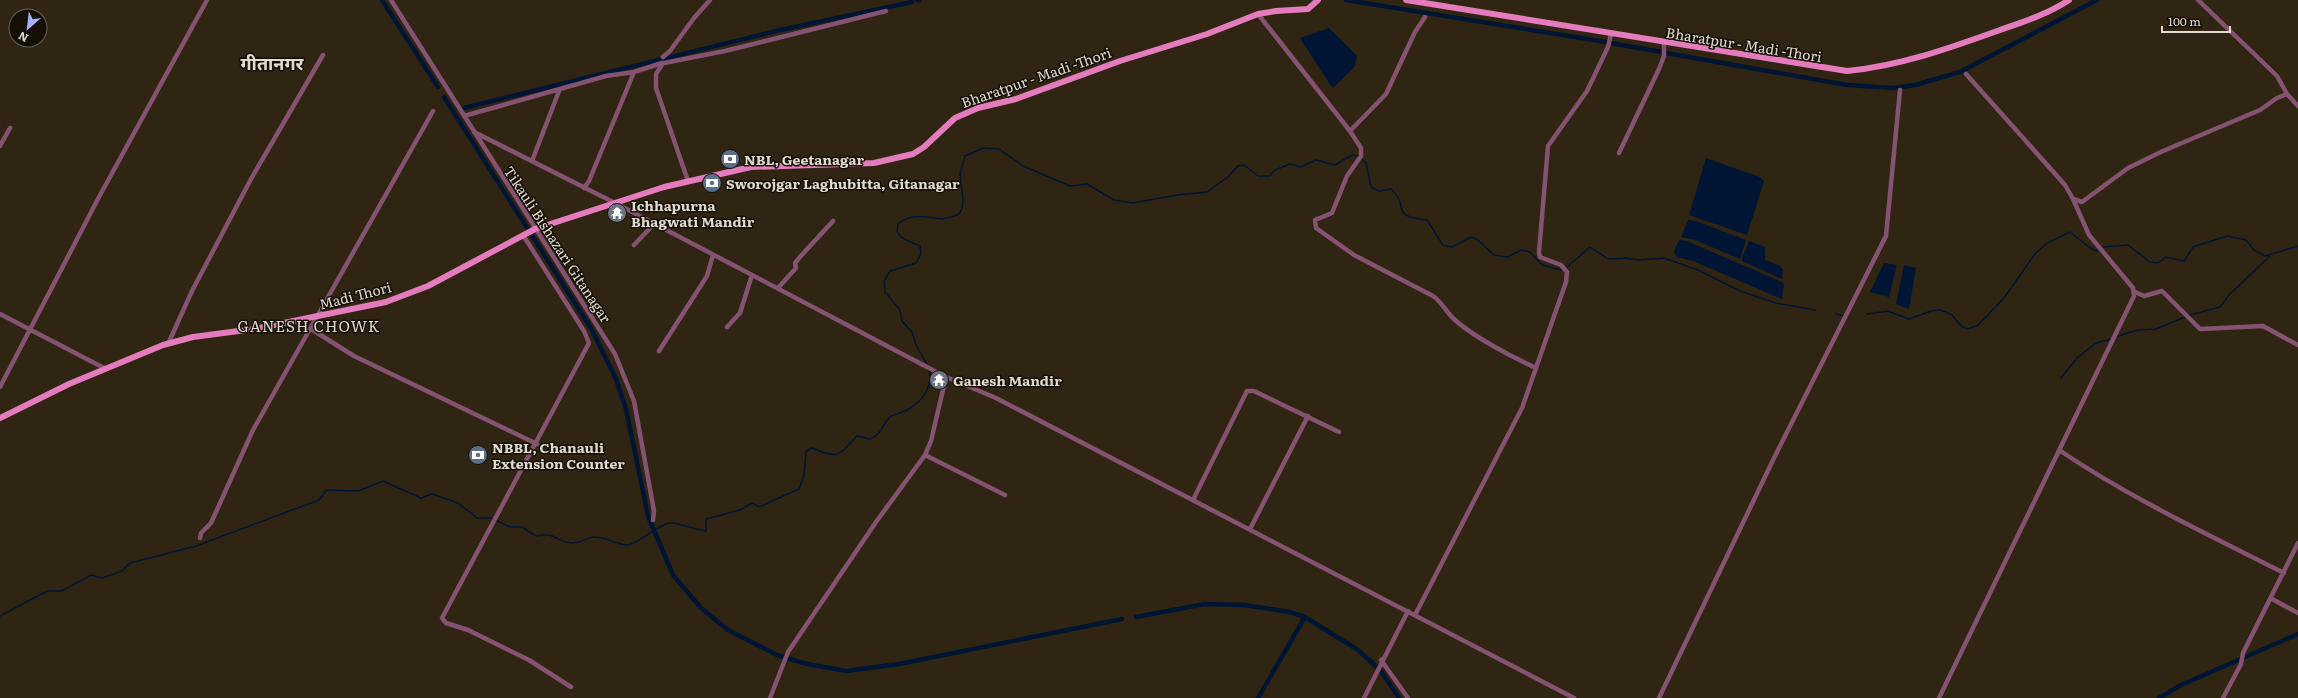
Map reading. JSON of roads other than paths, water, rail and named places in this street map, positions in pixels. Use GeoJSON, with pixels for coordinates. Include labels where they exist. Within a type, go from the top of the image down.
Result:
{"type":"FeatureCollection","features":[{"type":"Feature","properties":{"kind":"main road","name":"Bharatpur - Madi -Thori"},"geometry":{"type":"LineString","coordinates":[[535,229],[688,181],[751,167],[874,163],[913,154],[924,147],[960,115],[978,108],[1016,99],[1120,61],[1207,34],[1258,14],[1308,9],[1318,0]]}},
{"type":"Feature","properties":{"kind":"main road","name":"Bharatpur - Madi -Thori"},"geometry":{"type":"LineString","coordinates":[[1406,0],[1664,43],[1847,71],[1890,64],[1944,50],[2038,16],[2065,1]]}},
{"type":"Feature","properties":{"kind":"main road","name":"Madi Thori"},"geometry":{"type":"LineString","coordinates":[[0,418],[69,384],[133,356],[168,344],[193,337],[223,334],[318,317],[386,302],[428,286],[535,229]]}},
{"type":"Feature","properties":{"kind":"street"},"geometry":{"type":"LineString","coordinates":[[0,387],[99,196],[207,0]]}},
{"type":"Feature","properties":{"kind":"street","name":"Tikauli Bishazari Gitanagar"},"geometry":{"type":"LineString","coordinates":[[391,0],[615,354],[627,380],[634,401],[646,459],[654,511],[653,520]]}},
{"type":"Feature","properties":{"kind":"street"},"geometry":{"type":"LineString","coordinates":[[663,57],[670,51],[694,18],[710,0]]}},
{"type":"Feature","properties":{"kind":"street"},"geometry":{"type":"LineString","coordinates":[[2198,0],[2277,76],[2288,94],[2298,106]]}},
{"type":"Feature","properties":{"kind":"street"},"geometry":{"type":"LineString","coordinates":[[464,116],[508,103],[559,91],[606,76],[634,72],[659,64],[725,51],[886,11]]}},
{"type":"Feature","properties":{"kind":"street"},"geometry":{"type":"LineString","coordinates":[[1258,14],[1350,131],[1361,148],[1361,156],[1347,176],[1335,208],[1332,213],[1315,220],[1316,228],[1354,255],[1433,296],[1439,300],[1453,318],[1461,324],[1510,356],[1536,368]]}},
{"type":"Feature","properties":{"kind":"street"},"geometry":{"type":"LineString","coordinates":[[1350,131],[1386,94],[1415,32],[1425,17]]}},
{"type":"Feature","properties":{"kind":"street"},"geometry":{"type":"LineString","coordinates":[[1415,615],[1522,408],[1566,282],[1567,272],[1561,265],[1540,257],[1539,252],[1548,146],[1587,91],[1608,47],[1611,34]]}},
{"type":"Feature","properties":{"kind":"street"},"geometry":{"type":"LineString","coordinates":[[1619,153],[1659,69],[1664,56],[1664,43]]}},
{"type":"Feature","properties":{"kind":"street"},"geometry":{"type":"LineString","coordinates":[[168,344],[192,291],[251,179],[323,55]]}},
{"type":"Feature","properties":{"kind":"street"},"geometry":{"type":"LineString","coordinates":[[659,64],[663,63],[656,74],[656,88],[688,181]]}},
{"type":"Feature","properties":{"kind":"street"},"geometry":{"type":"LineString","coordinates":[[584,188],[589,182],[634,72]]}},
{"type":"Feature","properties":{"kind":"street"},"geometry":{"type":"LineString","coordinates":[[1966,74],[2065,185],[2073,198],[2089,235],[2135,292],[2144,296],[2162,291],[2200,329],[2263,326],[2298,345]]}},
{"type":"Feature","properties":{"kind":"street"},"geometry":{"type":"LineString","coordinates":[[1659,698],[1842,319],[1886,236],[1900,90]]}},
{"type":"Feature","properties":{"kind":"street"},"geometry":{"type":"LineString","coordinates":[[532,161],[559,91]]}},
{"type":"Feature","properties":{"kind":"street"},"geometry":{"type":"LineString","coordinates":[[2073,198],[2082,202],[2128,168],[2163,151],[2260,110],[2277,98],[2288,94]]}},
{"type":"Feature","properties":{"kind":"street"},"geometry":{"type":"LineString","coordinates":[[200,538],[201,533],[214,517],[253,430],[433,111]]}},
{"type":"Feature","properties":{"kind":"street"},"geometry":{"type":"LineString","coordinates":[[0,146],[10,128]]}},
{"type":"Feature","properties":{"kind":"street"},"geometry":{"type":"LineString","coordinates":[[474,132],[617,204],[713,256],[934,369],[946,377],[996,398],[1250,528],[1574,698]]}},
{"type":"Feature","properties":{"kind":"street"},"geometry":{"type":"LineString","coordinates":[[778,288],[796,268],[795,264],[799,258],[833,221]]}},
{"type":"Feature","properties":{"kind":"street"},"geometry":{"type":"LineString","coordinates":[[634,246],[654,224]]}},
{"type":"Feature","properties":{"kind":"street"},"geometry":{"type":"LineString","coordinates":[[525,234],[584,331],[589,344],[537,444],[442,618],[442,621],[468,630],[529,660],[571,687]]}},
{"type":"Feature","properties":{"kind":"street"},"geometry":{"type":"LineString","coordinates":[[659,352],[707,276],[713,256]]}},
{"type":"Feature","properties":{"kind":"street"},"geometry":{"type":"LineString","coordinates":[[727,328],[740,313],[752,276]]}},
{"type":"Feature","properties":{"kind":"street"},"geometry":{"type":"LineString","coordinates":[[1939,698],[2135,292]]}},
{"type":"Feature","properties":{"kind":"street"},"geometry":{"type":"LineString","coordinates":[[0,314],[106,369]]}},
{"type":"Feature","properties":{"kind":"street"},"geometry":{"type":"LineString","coordinates":[[311,329],[354,356],[537,444]]}},
{"type":"Feature","properties":{"kind":"street"},"geometry":{"type":"LineString","coordinates":[[770,698],[787,655],[876,522],[925,455],[931,441],[946,377]]}},
{"type":"Feature","properties":{"kind":"street"},"geometry":{"type":"LineString","coordinates":[[1193,500],[1247,391],[1254,391],[1339,432]]}},
{"type":"Feature","properties":{"kind":"street"},"geometry":{"type":"LineString","coordinates":[[1250,528],[1308,416]]}},
{"type":"Feature","properties":{"kind":"street"},"geometry":{"type":"LineString","coordinates":[[2059,450],[2099,477],[2135,498],[2284,573]]}},
{"type":"Feature","properties":{"kind":"street"},"geometry":{"type":"LineString","coordinates":[[925,455],[1005,495]]}},
{"type":"Feature","properties":{"kind":"street"},"geometry":{"type":"LineString","coordinates":[[2223,698],[2298,543]]}},
{"type":"Feature","properties":{"kind":"street"},"geometry":{"type":"LineString","coordinates":[[2272,599],[2298,613]]}},
{"type":"Feature","properties":{"kind":"street"},"geometry":{"type":"LineString","coordinates":[[1364,698],[1380,662],[1408,611]]}},
{"type":"Feature","properties":{"kind":"street"},"geometry":{"type":"LineString","coordinates":[[1380,662],[1408,698]]}},
{"type":"Feature","properties":{"kind":"water"},"geometry":{"type":"Polygon","coordinates":[[[1329,28],[1357,56],[1355,66],[1334,87],[1331,86],[1300,38],[1329,28]]]}},
{"type":"Feature","properties":{"kind":"water"},"geometry":{"type":"Polygon","coordinates":[[[1706,158],[1760,177],[1764,181],[1747,235],[1689,215],[1706,158]]]}},
{"type":"Feature","properties":{"kind":"water"},"geometry":{"type":"Polygon","coordinates":[[[1688,220],[1696,221],[1746,240],[1740,259],[1695,240],[1681,237],[1688,220]]]}},
{"type":"Feature","properties":{"kind":"water"},"geometry":{"type":"Polygon","coordinates":[[[1679,240],[1687,241],[1784,283],[1782,299],[1693,261],[1676,257],[1674,251],[1679,240]]]}},
{"type":"Feature","properties":{"kind":"water"},"geometry":{"type":"Polygon","coordinates":[[[1749,241],[1765,247],[1765,260],[1779,265],[1783,270],[1782,279],[1742,261],[1749,241]]]}},
{"type":"Feature","properties":{"kind":"water"},"geometry":{"type":"Polygon","coordinates":[[[1884,263],[1897,265],[1889,297],[1870,292],[1884,263]]]}},
{"type":"Feature","properties":{"kind":"water"},"geometry":{"type":"Polygon","coordinates":[[[1904,265],[1916,268],[1909,309],[1896,304],[1904,265]]]}},
{"type":"Feature","properties":{"kind":"waterway"},"geometry":{"type":"LineString","coordinates":[[382,0],[438,87]]}},
{"type":"Feature","properties":{"kind":"waterway"},"geometry":{"type":"LineString","coordinates":[[1346,0],[1606,42]]}},
{"type":"Feature","properties":{"kind":"waterway"},"geometry":{"type":"LineString","coordinates":[[1666,53],[1847,85],[1894,88],[1915,85],[1960,72],[2097,0]]}},
{"type":"Feature","properties":{"kind":"waterway"},"geometry":{"type":"LineString","coordinates":[[464,108],[776,31],[912,2]]}},
{"type":"Feature","properties":{"kind":"waterway"},"geometry":{"type":"LineString","coordinates":[[1610,43],[1662,52]]}},
{"type":"Feature","properties":{"kind":"waterway"},"geometry":{"type":"LineString","coordinates":[[444,97],[592,330],[616,379],[626,409],[648,516],[673,575],[701,608],[728,630],[777,655],[807,664],[846,671],[899,664],[1122,619]]}},
{"type":"Feature","properties":{"kind":"waterway"},"geometry":{"type":"LineString","coordinates":[[928,366],[916,345],[912,332],[902,321],[900,310],[885,292],[884,281],[890,271],[916,263],[921,254],[920,246],[902,238],[897,232],[898,224],[906,219],[914,217],[942,219],[957,215],[960,212],[963,202],[960,174],[965,156],[983,148],[999,149],[1023,166],[1070,186],[1087,184],[1114,200],[1133,203],[1177,195],[1207,192],[1228,177],[1238,166],[1244,165],[1258,176],[1270,176],[1275,170],[1290,164],[1301,167],[1316,160],[1335,165],[1352,155],[1359,156],[1366,163],[1371,187],[1379,191],[1391,189],[1397,195],[1404,213],[1408,216],[1427,220],[1443,245],[1452,247],[1471,237],[1478,240],[1494,255],[1507,257],[1521,250],[1530,252],[1542,265],[1562,270]]}},
{"type":"Feature","properties":{"kind":"waterway"},"geometry":{"type":"LineString","coordinates":[[1867,314],[1888,311],[1909,319],[1931,311],[1941,310],[1952,315],[1961,326],[1967,329],[1977,326],[2004,298],[2035,254],[2047,243],[2070,232],[2090,248],[2097,251],[2103,247],[2128,245],[2150,262],[2158,263],[2166,257],[2184,261],[2193,247],[2227,236],[2246,240],[2254,250],[2265,256],[2298,246]]}},
{"type":"Feature","properties":{"kind":"waterway"},"geometry":{"type":"LineString","coordinates":[[1566,268],[1590,247],[1608,259],[1626,258],[1640,260],[1664,258],[1698,270],[1740,291],[1776,303],[1815,310]]}},
{"type":"Feature","properties":{"kind":"waterway"},"geometry":{"type":"LineString","coordinates":[[2190,315],[2220,307],[2229,295],[2270,256]]}},
{"type":"Feature","properties":{"kind":"waterway"},"geometry":{"type":"LineString","coordinates":[[1836,314],[1844,316]]}},
{"type":"Feature","properties":{"kind":"waterway"},"geometry":{"type":"LineString","coordinates":[[2116,337],[2137,330],[2156,329],[2185,317]]}},
{"type":"Feature","properties":{"kind":"waterway"},"geometry":{"type":"LineString","coordinates":[[2061,378],[2077,358],[2096,343],[2111,339]]}},
{"type":"Feature","properties":{"kind":"waterway"},"geometry":{"type":"LineString","coordinates":[[0,616],[47,591],[62,591],[91,575],[102,578],[122,571],[130,563],[196,546],[319,500],[327,490],[358,491],[383,481],[421,498],[432,494],[458,503],[477,518],[491,518],[510,527],[522,527],[536,536],[548,535],[571,543],[577,543],[594,537],[627,545],[636,542],[659,527],[670,523],[706,531],[706,519],[740,510],[752,503],[759,507],[799,489],[804,475],[806,451],[812,448],[833,455],[841,452],[857,436],[870,439],[875,437],[890,417],[907,410],[922,398],[928,388],[930,376],[929,370]]}},
{"type":"Feature","properties":{"kind":"waterway"},"geometry":{"type":"LineString","coordinates":[[1136,617],[1205,604],[1244,605],[1290,612],[1305,617],[1358,650],[1381,671],[1399,698]]}},
{"type":"Feature","properties":{"kind":"waterway"},"geometry":{"type":"LineString","coordinates":[[1258,698],[1305,617]]}},
{"type":"Feature","properties":{"kind":"waterway"},"geometry":{"type":"LineString","coordinates":[[2159,698],[2181,685],[2298,634]]}},
{"type":"Feature","properties":{"kind":"place","name":"NBL, Geetanagar"},"geometry":{"type":"Point","coordinates":[730,159]}},
{"type":"Feature","properties":{"kind":"place","name":"Sworojgar Laghubitta, Gitanagar"},"geometry":{"type":"Point","coordinates":[712,183]}},
{"type":"Feature","properties":{"kind":"place","name":"Ichhapurna Bhagwati Mandir"},"geometry":{"type":"Point","coordinates":[617,213]}},
{"type":"Feature","properties":{"kind":"place","name":"Ganesh Mandir"},"geometry":{"type":"Point","coordinates":[939,380]}},
{"type":"Feature","properties":{"kind":"place","name":"NBBL, Chanauli Extension Counter"},"geometry":{"type":"Point","coordinates":[478,455]}},
{"type":"Feature","properties":{"kind":"district","name":"गीतानगर"},"geometry":{"type":"Point","coordinates":[272,62]}},
{"type":"Feature","properties":{"kind":"district","name":"GANESH CHOWK"},"geometry":{"type":"Point","coordinates":[309,325]}}]}
